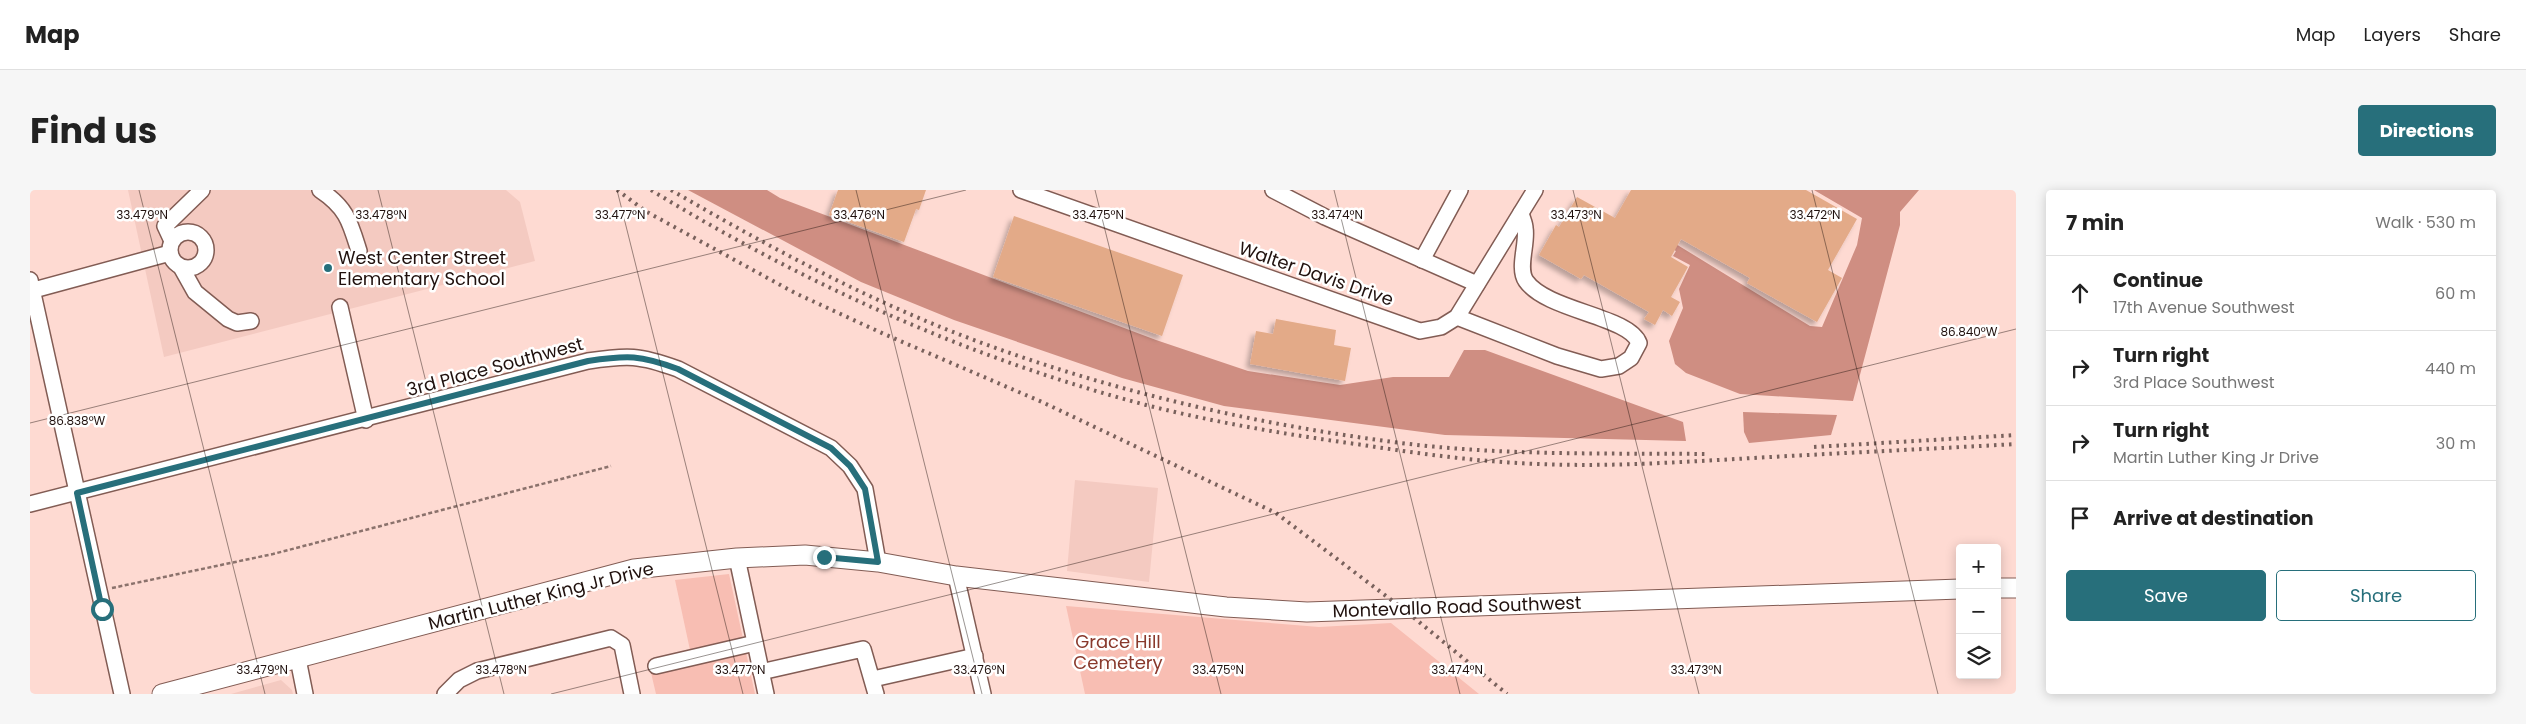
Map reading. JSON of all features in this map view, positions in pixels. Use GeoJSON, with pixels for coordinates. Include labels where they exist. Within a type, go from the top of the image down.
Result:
{"type":"FeatureCollection","features":[{"type":"Feature","properties":{"kind":"main road","name":"Martin Luther King Jr Drive"},"geometry":{"type":"LineString","coordinates":[[162,694],[634,569],[736,558],[805,555],[878,562],[956,576]]}},
{"type":"Feature","properties":{"kind":"main road","name":"Montevallo Road Southwest"},"geometry":{"type":"LineString","coordinates":[[956,576],[1226,607],[1307,612],[1956,590]]}},
{"type":"Feature","properties":{"kind":"main road"},"geometry":{"type":"LineString","coordinates":[[2001,588],[2016,588]]}},
{"type":"Feature","properties":{"kind":"street"},"geometry":{"type":"LineString","coordinates":[[202,190],[166,226],[172,259],[181,267],[195,292],[228,319],[237,323],[251,321]]}},
{"type":"Feature","properties":{"kind":"street"},"geometry":{"type":"LineString","coordinates":[[320,190],[339,204],[348,216],[359,251]]}},
{"type":"Feature","properties":{"kind":"street","name":"Walter Davis Drive"},"geometry":{"type":"LineString","coordinates":[[1021,190],[1420,330],[1441,327],[1457,316],[1535,190]]}},
{"type":"Feature","properties":{"kind":"street"},"geometry":{"type":"LineString","coordinates":[[1273,190],[1325,217],[1477,284]]}},
{"type":"Feature","properties":{"kind":"street"},"geometry":{"type":"LineString","coordinates":[[1422,260],[1460,190]]}},
{"type":"Feature","properties":{"kind":"street"},"geometry":{"type":"LineString","coordinates":[[1457,316],[1557,356],[1601,369],[1619,366],[1631,358],[1638,343],[1637,338],[1627,329],[1575,310],[1532,287],[1525,280],[1523,267],[1526,228],[1521,213]]}},
{"type":"Feature","properties":{"kind":"street"},"geometry":{"type":"LineString","coordinates":[[122,694],[77,493],[37,349],[31,287],[171,247],[181,233],[187,232],[199,235],[206,245],[206,257],[198,266],[192,268],[181,267]]}},
{"type":"Feature","properties":{"kind":"street"},"geometry":{"type":"LineString","coordinates":[[340,307],[366,420]]}},
{"type":"Feature","properties":{"kind":"street","name":"3rd Place Southwest"},"geometry":{"type":"LineString","coordinates":[[30,504],[366,420],[588,361],[625,355],[652,360],[678,369],[831,448],[850,466],[865,489],[878,562]]}},
{"type":"Feature","properties":{"kind":"street"},"geometry":{"type":"LineString","coordinates":[[736,558],[766,694]]}},
{"type":"Feature","properties":{"kind":"street"},"geometry":{"type":"LineString","coordinates":[[956,576],[983,694]]}},
{"type":"Feature","properties":{"kind":"street"},"geometry":{"type":"LineString","coordinates":[[445,694],[459,680],[477,671],[612,638],[622,645],[632,694]]}},
{"type":"Feature","properties":{"kind":"street"},"geometry":{"type":"LineString","coordinates":[[656,666],[754,643]]}},
{"type":"Feature","properties":{"kind":"street"},"geometry":{"type":"LineString","coordinates":[[761,672],[863,649],[873,678],[876,694]]}},
{"type":"Feature","properties":{"kind":"street"},"geometry":{"type":"LineString","coordinates":[[873,678],[975,656]]}},
{"type":"Feature","properties":{"kind":"street"},"geometry":{"type":"LineString","coordinates":[[298,659],[306,694]]}},
{"type":"Feature","properties":{"kind":"path"},"geometry":{"type":"LineString","coordinates":[[98,590],[274,554],[611,466]]}},
{"type":"Feature","properties":{"kind":"shaded area","name":"West Center Street Elementary School"},"geometry":{"type":"Polygon","coordinates":[[[128,190],[506,190],[520,202],[535,261],[164,357],[128,190]]]}},
{"type":"Feature","properties":{"kind":"shaded area"},"geometry":{"type":"Polygon","coordinates":[[[688,190],[767,190],[780,198],[1156,340],[1248,371],[1340,385],[1393,377],[1449,377],[1464,350],[1485,350],[1683,422],[1686,441],[1445,435],[1224,406],[1122,378],[954,320],[861,282],[688,190]]]}},
{"type":"Feature","properties":{"kind":"shaded area"},"geometry":{"type":"Polygon","coordinates":[[[1814,190],[1919,190],[1900,212],[1900,225],[1853,401],[1740,394],[1686,373],[1675,364],[1669,341],[1683,308],[1679,289],[1690,265],[1673,256],[1676,251],[1626,223],[1630,216],[1810,326],[1822,327],[1857,245],[1862,218],[1814,190]]]}},
{"type":"Feature","properties":{"kind":"shaded area"},"geometry":{"type":"Polygon","coordinates":[[[1743,412],[1837,415],[1831,435],[1749,443],[1744,432],[1743,412]]]}},
{"type":"Feature","properties":{"kind":"shaded area"},"geometry":{"type":"Polygon","coordinates":[[[1075,480],[1158,488],[1149,582],[1067,571],[1075,480]]]}},
{"type":"Feature","properties":{"kind":"shaded area"},"geometry":{"type":"Polygon","coordinates":[[[281,680],[292,690],[293,694],[231,694],[281,680]]]}},
{"type":"Feature","properties":{"kind":"green space"},"geometry":{"type":"Polygon","coordinates":[[[729,574],[755,694],[656,694],[648,660],[690,650],[675,580],[729,574]]]}},
{"type":"Feature","properties":{"kind":"green space","name":"Grace Hill Cemetery"},"geometry":{"type":"Polygon","coordinates":[[[1066,606],[1319,627],[1391,623],[1479,694],[1085,694],[1066,606]]]}},
{"type":"Feature","properties":{"kind":"building"},"geometry":{"type":"Polygon","coordinates":[[[838,190],[926,190],[919,210],[916,209],[904,242],[829,215],[838,190]]]}},
{"type":"Feature","properties":{"kind":"building"},"geometry":{"type":"Polygon","coordinates":[[[1631,190],[1806,190],[1857,219],[1828,270],[1842,278],[1817,322],[1747,283],[1750,278],[1681,239],[1671,257],[1688,267],[1671,297],[1680,302],[1672,316],[1663,310],[1655,325],[1644,319],[1649,312],[1584,275],[1581,279],[1539,255],[1556,225],[1559,227],[1577,197],[1615,218],[1631,190]]]}},
{"type":"Feature","properties":{"kind":"building"},"geometry":{"type":"Polygon","coordinates":[[[1014,216],[1183,275],[1162,336],[993,277],[1014,216]]]}},
{"type":"Feature","properties":{"kind":"building"},"geometry":{"type":"Polygon","coordinates":[[[1276,319],[1336,330],[1334,345],[1351,348],[1345,381],[1250,364],[1256,331],[1273,334],[1276,319]]]}},
{"type":"Feature","properties":{"kind":"railway"},"geometry":{"type":"LineString","coordinates":[[617,190],[647,212],[795,293],[884,334],[1042,402],[1276,513],[1402,608],[1507,694]]}},
{"type":"Feature","properties":{"kind":"railway"},"geometry":{"type":"LineString","coordinates":[[651,190],[768,257],[891,316],[953,342],[1081,386],[1146,405],[1254,428],[1451,457],[1566,465],[1673,462],[2016,444]]}},
{"type":"Feature","properties":{"kind":"railway"},"geometry":{"type":"LineString","coordinates":[[671,190],[802,263],[869,296],[938,326],[1046,365],[1158,397],[1272,423],[1426,446],[1546,453],[1707,454]]}},
{"type":"Feature","properties":{"kind":"railway"},"geometry":{"type":"LineString","coordinates":[[1814,447],[2016,435]]}},
{"type":"Feature","properties":{"kind":"place","name":"West Center Street Elementary School"},"geometry":{"type":"Point","coordinates":[328,268]}},
{"type":"Feature","properties":{"kind":"route"},"geometry":{"type":"LineString","coordinates":[[102,609],[77,493],[366,420],[588,361],[625,355],[652,360],[678,369],[831,448],[850,466],[865,489],[878,562],[824,557]]}}]}
